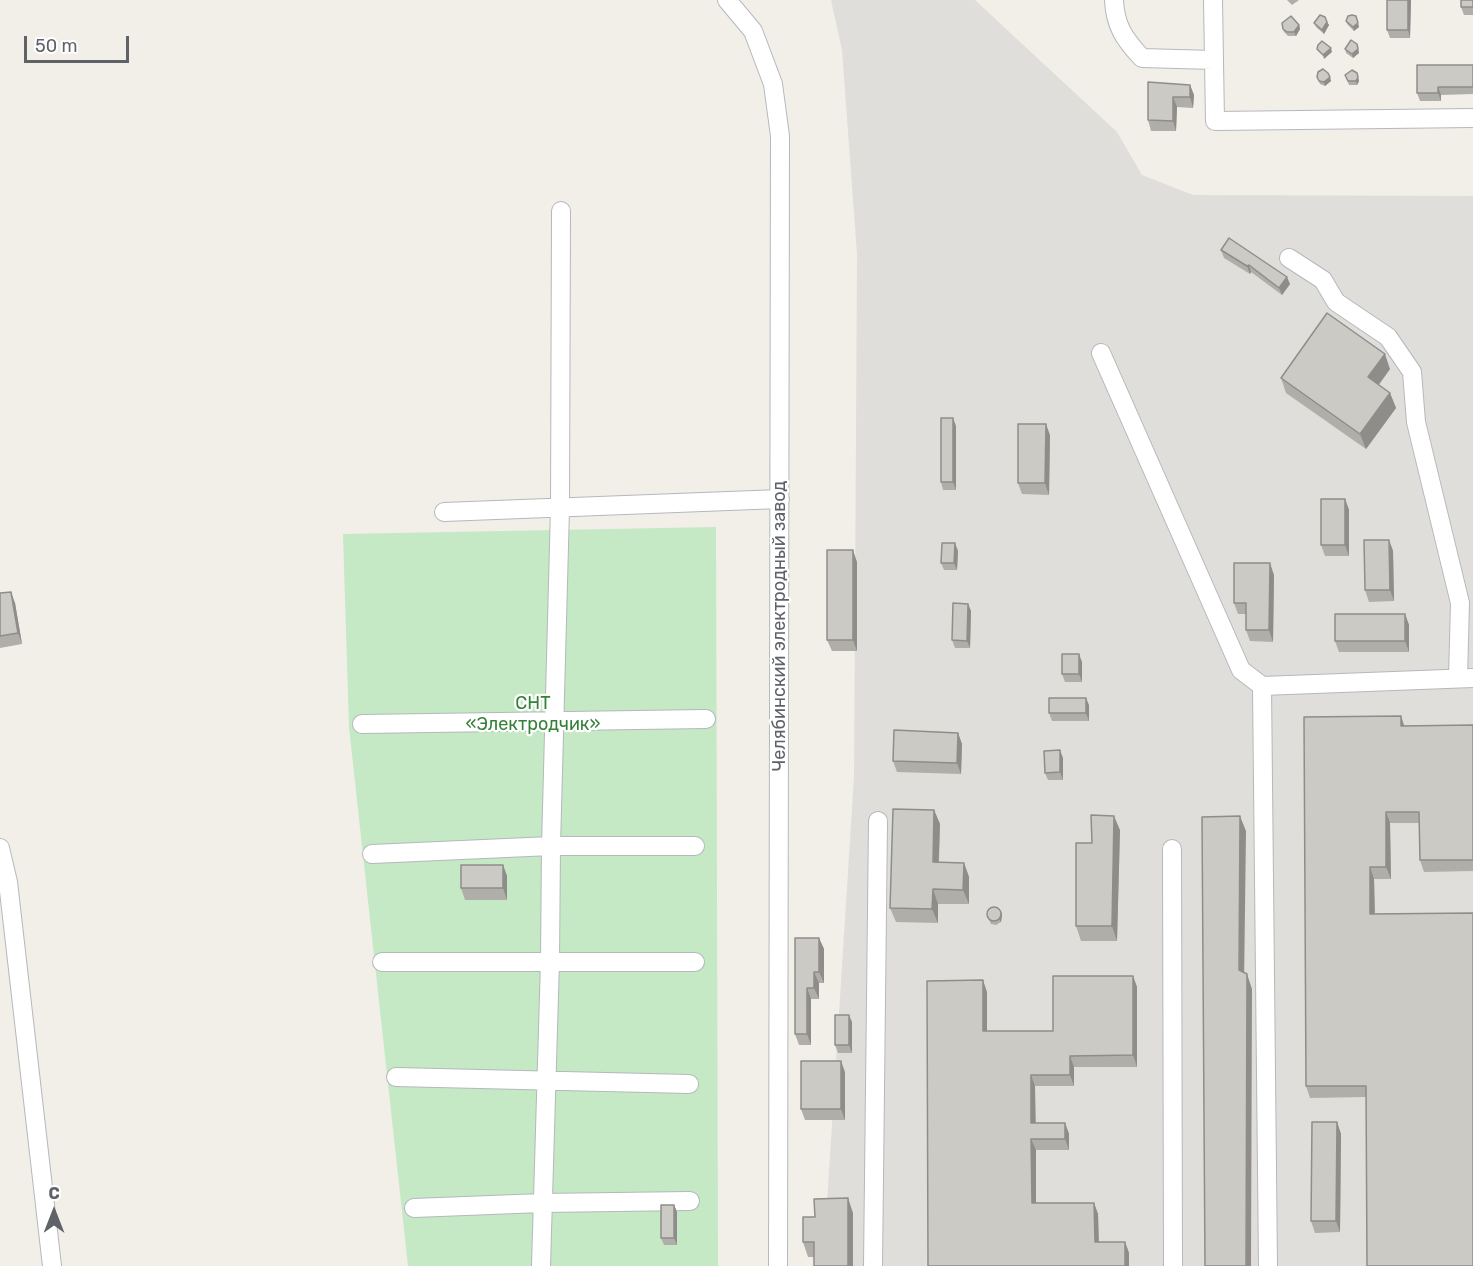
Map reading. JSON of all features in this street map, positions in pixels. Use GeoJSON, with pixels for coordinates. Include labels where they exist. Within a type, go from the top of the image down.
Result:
{"type":"FeatureCollection","features":[{"type":"Feature","properties":{"kind":"street","name":"Челябинский электродный завод"},"geometry":{"type":"LineString","coordinates":[[727,0],[753,31],[773,84],[780,136],[778,1266]]}},
{"type":"Feature","properties":{"kind":"street"},"geometry":{"type":"LineString","coordinates":[[1114,0],[1124,38],[1142,58],[1214,60]]}},
{"type":"Feature","properties":{"kind":"street"},"geometry":{"type":"LineString","coordinates":[[1213,0],[1215,121],[1473,118]]}},
{"type":"Feature","properties":{"kind":"street"},"geometry":{"type":"LineString","coordinates":[[541,1266],[560,508],[561,211]]}},
{"type":"Feature","properties":{"kind":"street"},"geometry":{"type":"LineString","coordinates":[[1101,353],[1241,670],[1262,686],[1466,678],[1460,603],[1416,422],[1412,372],[1388,337],[1336,302],[1323,280],[1289,258]]}},
{"type":"Feature","properties":{"kind":"street"},"geometry":{"type":"LineString","coordinates":[[444,512],[780,499]]}},
{"type":"Feature","properties":{"kind":"street"},"geometry":{"type":"LineString","coordinates":[[1262,686],[1268,1266]]}},
{"type":"Feature","properties":{"kind":"street"},"geometry":{"type":"LineString","coordinates":[[362,724],[706,719]]}},
{"type":"Feature","properties":{"kind":"street"},"geometry":{"type":"LineString","coordinates":[[873,1266],[878,821]]}},
{"type":"Feature","properties":{"kind":"street"},"geometry":{"type":"LineString","coordinates":[[372,854],[551,846],[695,846]]}},
{"type":"Feature","properties":{"kind":"street"},"geometry":{"type":"LineString","coordinates":[[0,848],[8,882],[52,1266]]}},
{"type":"Feature","properties":{"kind":"street"},"geometry":{"type":"LineString","coordinates":[[1172,849],[1173,1266]]}},
{"type":"Feature","properties":{"kind":"street"},"geometry":{"type":"LineString","coordinates":[[382,962],[550,960],[695,962]]}},
{"type":"Feature","properties":{"kind":"street"},"geometry":{"type":"LineString","coordinates":[[396,1077],[689,1084]]}},
{"type":"Feature","properties":{"kind":"street"},"geometry":{"type":"LineString","coordinates":[[414,1208],[690,1201]]}},
{"type":"Feature","properties":{"kind":"shaded area"},"geometry":{"type":"Polygon","coordinates":[[[831,0],[975,0],[1117,132],[1142,175],[1193,195],[1473,196],[1473,1266],[823,1266],[854,777],[857,254],[842,50],[831,0]]]}},
{"type":"Feature","properties":{"kind":"green space","name":"СНТ «Электродчик»"},"geometry":{"type":"Polygon","coordinates":[[[716,527],[718,1266],[408,1266],[349,727],[343,534],[716,527]]]}},
{"type":"Feature","properties":{"kind":"building"},"geometry":{"type":"Polygon","coordinates":[[[1387,0],[1408,0],[1408,30],[1387,30],[1387,0]]]}},
{"type":"Feature","properties":{"kind":"building"},"geometry":{"type":"Polygon","coordinates":[[[1461,0],[1473,0],[1473,7],[1461,7],[1461,0]]]}},
{"type":"Feature","properties":{"kind":"building"},"geometry":{"type":"Polygon","coordinates":[[[1320,15],[1325,17],[1327,22],[1322,30],[1314,23],[1320,15]]]}},
{"type":"Feature","properties":{"kind":"building"},"geometry":{"type":"Polygon","coordinates":[[[1291,16],[1299,25],[1294,32],[1287,32],[1283,29],[1282,23],[1291,16]]]}},
{"type":"Feature","properties":{"kind":"building"},"geometry":{"type":"Polygon","coordinates":[[[1348,16],[1356,16],[1358,23],[1353,27],[1346,21],[1348,16]]]}},
{"type":"Feature","properties":{"kind":"building"},"geometry":{"type":"Polygon","coordinates":[[[1351,40],[1357,44],[1358,49],[1352,54],[1345,49],[1351,40]]]}},
{"type":"Feature","properties":{"kind":"building"},"geometry":{"type":"Polygon","coordinates":[[[1322,41],[1331,48],[1323,55],[1317,49],[1322,41]]]}},
{"type":"Feature","properties":{"kind":"building"},"geometry":{"type":"Polygon","coordinates":[[[1417,65],[1473,65],[1473,87],[1438,87],[1438,93],[1417,93],[1417,65]]]}},
{"type":"Feature","properties":{"kind":"building"},"geometry":{"type":"Polygon","coordinates":[[[1323,69],[1330,77],[1324,82],[1319,81],[1317,77],[1318,72],[1323,69]]]}},
{"type":"Feature","properties":{"kind":"building"},"geometry":{"type":"Polygon","coordinates":[[[1352,70],[1357,73],[1358,77],[1356,81],[1348,81],[1345,75],[1352,70]]]}},
{"type":"Feature","properties":{"kind":"building"},"geometry":{"type":"Polygon","coordinates":[[[1148,82],[1190,85],[1190,97],[1173,97],[1173,121],[1148,120],[1148,82]]]}},
{"type":"Feature","properties":{"kind":"building"},"geometry":{"type":"Polygon","coordinates":[[[1229,238],[1287,277],[1279,288],[1249,265],[1247,266],[1221,250],[1229,238]]]}},
{"type":"Feature","properties":{"kind":"building"},"geometry":{"type":"Polygon","coordinates":[[[1327,313],[1385,354],[1368,377],[1390,393],[1360,434],[1281,378],[1327,313]]]}},
{"type":"Feature","properties":{"kind":"building"},"geometry":{"type":"Polygon","coordinates":[[[941,418],[953,418],[953,482],[941,482],[941,418]]]}},
{"type":"Feature","properties":{"kind":"building"},"geometry":{"type":"Polygon","coordinates":[[[1018,424],[1046,424],[1045,483],[1018,483],[1018,424]]]}},
{"type":"Feature","properties":{"kind":"building"},"geometry":{"type":"Polygon","coordinates":[[[1321,499],[1345,499],[1345,545],[1321,545],[1321,499]]]}},
{"type":"Feature","properties":{"kind":"building"},"geometry":{"type":"Polygon","coordinates":[[[1364,540],[1389,540],[1390,590],[1365,590],[1364,540]]]}},
{"type":"Feature","properties":{"kind":"building"},"geometry":{"type":"Polygon","coordinates":[[[942,543],[955,543],[954,563],[941,563],[942,543]]]}},
{"type":"Feature","properties":{"kind":"building"},"geometry":{"type":"Polygon","coordinates":[[[827,550],[853,550],[853,640],[827,640],[827,550]]]}},
{"type":"Feature","properties":{"kind":"building"},"geometry":{"type":"Polygon","coordinates":[[[1234,563],[1270,563],[1269,630],[1246,630],[1246,603],[1234,603],[1234,563]]]}},
{"type":"Feature","properties":{"kind":"building"},"geometry":{"type":"Polygon","coordinates":[[[11,592],[18,633],[0,636],[0,593],[11,592]]]}},
{"type":"Feature","properties":{"kind":"building"},"geometry":{"type":"Polygon","coordinates":[[[953,603],[968,604],[967,641],[952,640],[953,603]]]}},
{"type":"Feature","properties":{"kind":"building"},"geometry":{"type":"Polygon","coordinates":[[[1335,614],[1405,614],[1405,641],[1335,641],[1335,614]]]}},
{"type":"Feature","properties":{"kind":"building"},"geometry":{"type":"Polygon","coordinates":[[[1062,654],[1079,654],[1079,674],[1062,674],[1062,654]]]}},
{"type":"Feature","properties":{"kind":"building"},"geometry":{"type":"Polygon","coordinates":[[[1049,698],[1086,698],[1086,713],[1049,713],[1049,698]]]}},
{"type":"Feature","properties":{"kind":"building"},"geometry":{"type":"Polygon","coordinates":[[[1401,716],[1401,726],[1473,725],[1473,860],[1420,860],[1419,812],[1386,812],[1386,867],[1370,867],[1370,914],[1473,913],[1473,1266],[1367,1266],[1366,1086],[1306,1086],[1304,717],[1401,716]]]}},
{"type":"Feature","properties":{"kind":"building"},"geometry":{"type":"Polygon","coordinates":[[[894,730],[958,733],[957,763],[893,761],[894,730]]]}},
{"type":"Feature","properties":{"kind":"building"},"geometry":{"type":"Polygon","coordinates":[[[1060,750],[1060,772],[1045,773],[1044,751],[1060,750]]]}},
{"type":"Feature","properties":{"kind":"building"},"geometry":{"type":"Polygon","coordinates":[[[893,809],[934,810],[933,862],[964,863],[963,890],[933,889],[932,909],[890,908],[893,809]]]}},
{"type":"Feature","properties":{"kind":"building"},"geometry":{"type":"Polygon","coordinates":[[[1091,815],[1114,816],[1112,926],[1076,926],[1076,843],[1092,843],[1091,815]]]}},
{"type":"Feature","properties":{"kind":"building"},"geometry":{"type":"Polygon","coordinates":[[[1240,816],[1239,970],[1247,974],[1246,1266],[1205,1266],[1202,817],[1240,816]]]}},
{"type":"Feature","properties":{"kind":"building"},"geometry":{"type":"Polygon","coordinates":[[[461,865],[503,865],[503,888],[461,888],[461,865]]]}},
{"type":"Feature","properties":{"kind":"building"},"geometry":{"type":"Polygon","coordinates":[[[991,907],[997,907],[1001,914],[997,921],[991,921],[987,917],[987,911],[991,907]]]}},
{"type":"Feature","properties":{"kind":"building"},"geometry":{"type":"Polygon","coordinates":[[[795,938],[819,938],[819,972],[814,972],[814,988],[807,988],[807,1034],[795,1034],[795,938]]]}},
{"type":"Feature","properties":{"kind":"building"},"geometry":{"type":"Polygon","coordinates":[[[1053,976],[1133,976],[1133,1055],[1070,1056],[1070,1075],[1031,1075],[1031,1123],[1065,1123],[1065,1139],[1031,1139],[1032,1203],[1094,1203],[1095,1242],[1125,1242],[1125,1266],[928,1266],[927,981],[983,980],[983,1031],[1053,1031],[1053,976]]]}},
{"type":"Feature","properties":{"kind":"building"},"geometry":{"type":"Polygon","coordinates":[[[835,1015],[849,1015],[849,1045],[835,1045],[835,1015]]]}},
{"type":"Feature","properties":{"kind":"building"},"geometry":{"type":"Polygon","coordinates":[[[801,1061],[841,1061],[841,1109],[801,1109],[801,1061]]]}},
{"type":"Feature","properties":{"kind":"building"},"geometry":{"type":"Polygon","coordinates":[[[1312,1122],[1337,1122],[1336,1221],[1311,1221],[1312,1122]]]}},
{"type":"Feature","properties":{"kind":"building"},"geometry":{"type":"Polygon","coordinates":[[[848,1198],[848,1266],[814,1266],[814,1242],[803,1242],[803,1217],[815,1217],[814,1199],[848,1198]]]}},
{"type":"Feature","properties":{"kind":"building"},"geometry":{"type":"Polygon","coordinates":[[[661,1205],[674,1205],[674,1238],[661,1238],[661,1205]]]}}]}
